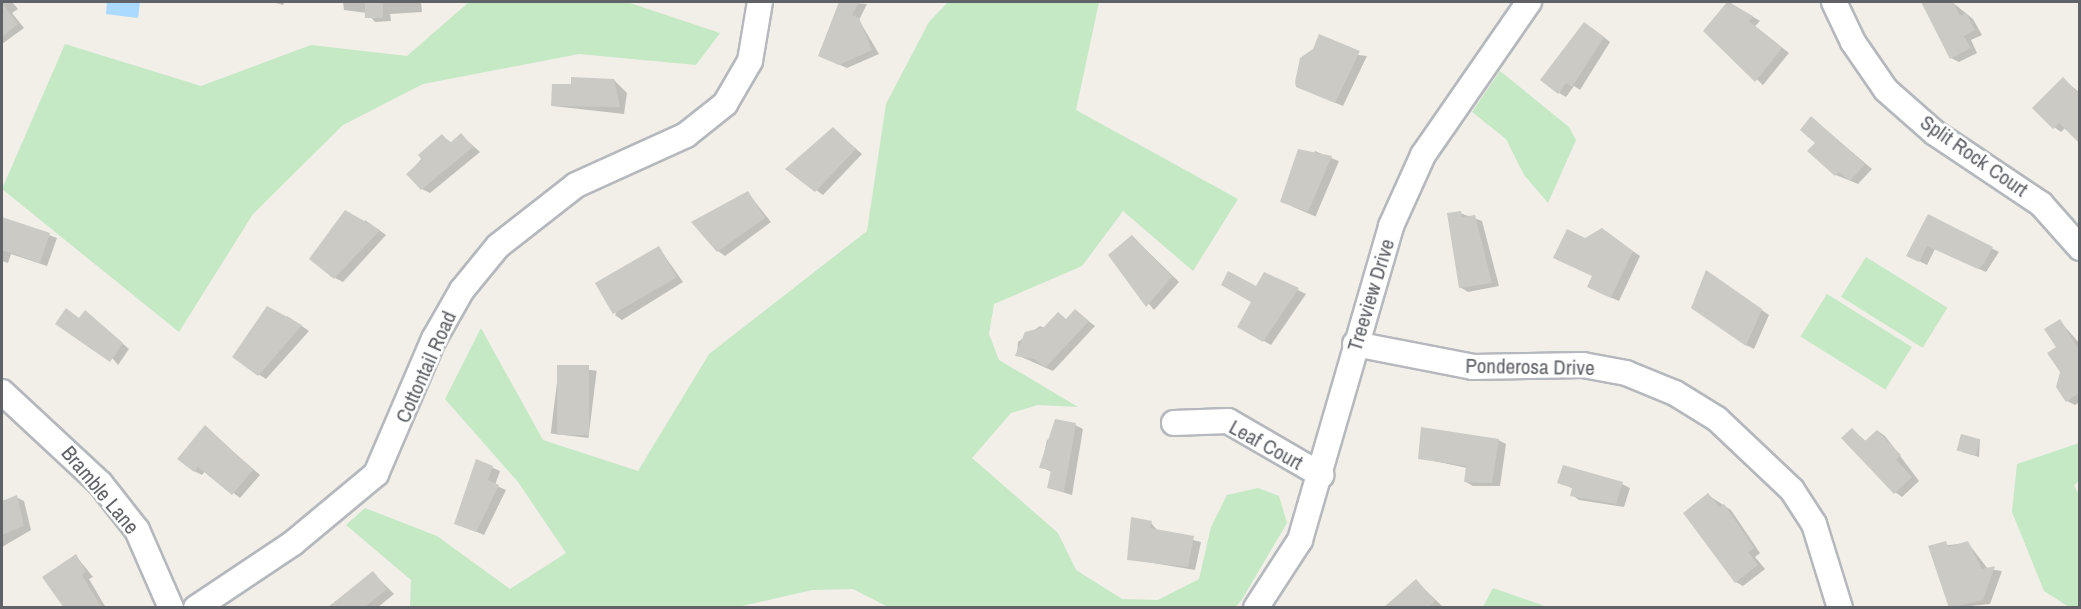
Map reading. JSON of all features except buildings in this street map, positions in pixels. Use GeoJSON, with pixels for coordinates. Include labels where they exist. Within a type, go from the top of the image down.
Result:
{"type":"FeatureCollection","features":[{"type":"Feature","properties":{"kind":"street","name":"Cottontail Road"},"geometry":{"type":"LineString","coordinates":[[196,608],[293,543],[376,474],[434,339],[462,290],[498,246],[576,185],[686,135],[725,104],[750,61],[760,2]]}},
{"type":"Feature","properties":{"kind":"street","name":"Treeview Drive"},"geometry":{"type":"LineString","coordinates":[[1256,608],[1300,540],[1321,475],[1355,344],[1391,226],[1423,155],[1529,2]]}},
{"type":"Feature","properties":{"kind":"street","name":"Split Rock Court"},"geometry":{"type":"LineString","coordinates":[[1834,2],[1853,42],[1886,90],[1935,133],[2041,204],[2079,248]]}},
{"type":"Feature","properties":{"kind":"street","name":"Ponderosa Drive"},"geometry":{"type":"LineString","coordinates":[[1355,344],[1450,365],[1583,365],[1626,373],[1675,393],[1717,419],[1792,490],[1814,524],[1840,608]]}},
{"type":"Feature","properties":{"kind":"street","name":"Bramble Lane"},"geometry":{"type":"LineString","coordinates":[[2,392],[63,444],[106,491],[137,531],[171,608]]}},
{"type":"Feature","properties":{"kind":"street","name":"Leaf Court"},"geometry":{"type":"LineString","coordinates":[[1174,423],[1228,421],[1321,475]]}},
{"type":"Feature","properties":{"kind":"green space"},"geometry":{"type":"Polygon","coordinates":[[[469,2],[627,2],[720,33],[696,65],[579,54],[423,84],[343,125],[253,214],[179,332],[2,189],[65,44],[201,86],[311,45],[407,56],[469,2]]]}},
{"type":"Feature","properties":{"kind":"green space"},"geometry":{"type":"Polygon","coordinates":[[[948,2],[1099,2],[1076,110],[1238,199],[1193,271],[1123,211],[1082,266],[994,304],[989,334],[999,360],[1078,407],[1038,405],[1011,413],[972,458],[1058,533],[1076,570],[1122,599],[1158,600],[1199,579],[1211,527],[1227,495],[1258,488],[1279,496],[1287,523],[1241,601],[1234,608],[890,608],[853,589],[812,590],[733,608],[410,607],[411,580],[346,525],[365,508],[437,536],[510,589],[566,553],[518,482],[445,399],[481,328],[543,440],[638,471],[709,354],[867,231],[886,104],[929,22],[948,2]]]}},
{"type":"Feature","properties":{"kind":"green space"},"geometry":{"type":"Polygon","coordinates":[[[1500,71],[1569,127],[1576,140],[1548,203],[1524,175],[1506,139],[1472,112],[1500,71]]]}},
{"type":"Feature","properties":{"kind":"green space"},"geometry":{"type":"Polygon","coordinates":[[[1866,257],[1947,308],[1923,348],[1841,297],[1866,257]]]}},
{"type":"Feature","properties":{"kind":"green space"},"geometry":{"type":"Polygon","coordinates":[[[1827,294],[1912,347],[1885,389],[1801,336],[1827,294]]]}},
{"type":"Feature","properties":{"kind":"green space"},"geometry":{"type":"Polygon","coordinates":[[[2079,443],[2079,480],[2074,486],[2080,496],[2079,607],[2069,607],[2044,591],[2012,512],[2017,464],[2079,443]]]}},
{"type":"Feature","properties":{"kind":"green space"},"geometry":{"type":"Polygon","coordinates":[[[1493,588],[1548,607],[1483,607],[1493,588]]]}},
{"type":"Feature","properties":{"kind":"water"},"geometry":{"type":"Polygon","coordinates":[[[107,2],[140,2],[138,18],[106,14],[107,2]]]}}]}
